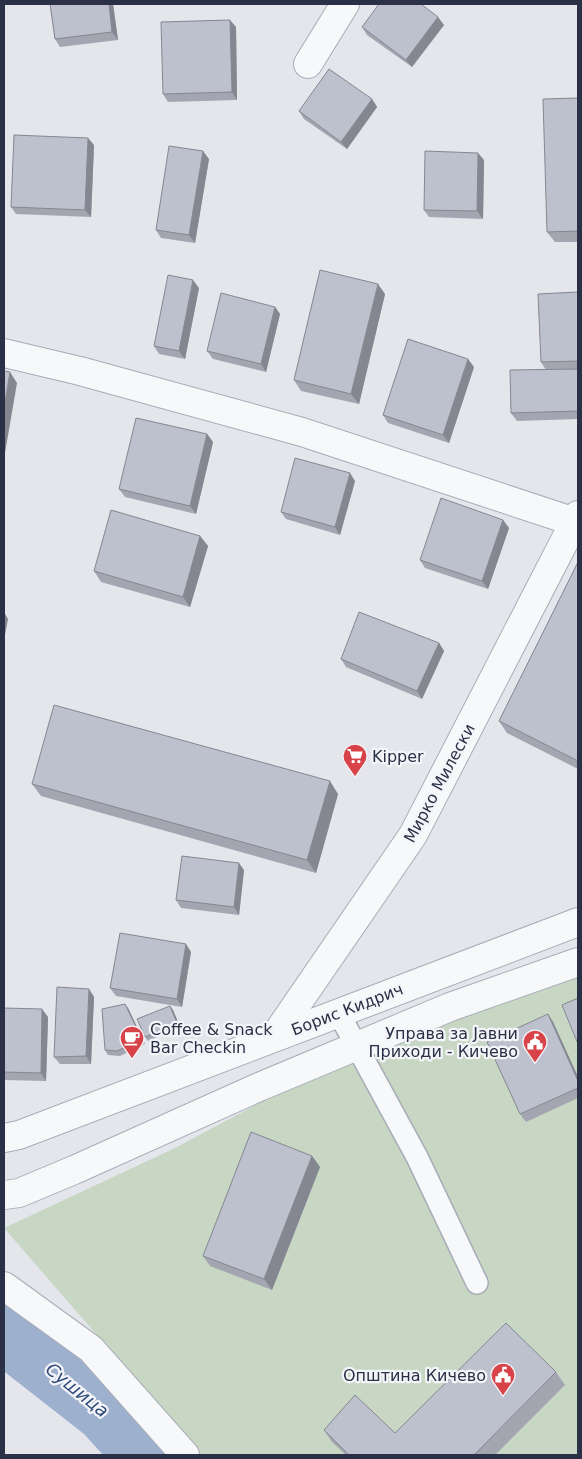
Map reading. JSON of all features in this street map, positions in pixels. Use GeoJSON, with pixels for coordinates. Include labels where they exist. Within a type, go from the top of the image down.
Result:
{"type":"FeatureCollection","features":[{"type":"Feature","properties":{"kind":"street"},"geometry":{"type":"LineString","coordinates":[[308,64],[345,4]]}},
{"type":"Feature","properties":{"kind":"street"},"geometry":{"type":"LineString","coordinates":[[4,353],[80,371],[302,432],[577,518]]}},
{"type":"Feature","properties":{"kind":"street","name":"Мирко Милески"},"geometry":{"type":"LineString","coordinates":[[275,1036],[413,835],[577,518]]}},
{"type":"Feature","properties":{"kind":"street","name":"Борис Кидрич"},"geometry":{"type":"LineString","coordinates":[[4,1138],[18,1135],[578,922]]}},
{"type":"Feature","properties":{"kind":"street"},"geometry":{"type":"LineString","coordinates":[[4,1196],[18,1193],[74,1170],[356,1045],[450,1007],[578,962]]}},
{"type":"Feature","properties":{"kind":"street"},"geometry":{"type":"LineString","coordinates":[[4,1286],[90,1349],[185,1455]]}},
{"type":"Feature","properties":{"kind":"lane"},"geometry":{"type":"LineString","coordinates":[[338,1012],[417,1157],[477,1283]]}},
{"type":"Feature","properties":{"kind":"green space"},"geometry":{"type":"Polygon","coordinates":[[[578,970],[578,1455],[201,1455],[4,1228],[175,1148],[274,1095],[400,1038],[578,970]]]}},
{"type":"Feature","properties":{"kind":"building"},"geometry":{"type":"Polygon","coordinates":[[[50,4],[109,4],[112,32],[55,39],[50,4]]]}},
{"type":"Feature","properties":{"kind":"building"},"geometry":{"type":"Polygon","coordinates":[[[379,4],[421,4],[438,17],[406,60],[362,27],[379,4]]]}},
{"type":"Feature","properties":{"kind":"building"},"geometry":{"type":"Polygon","coordinates":[[[230,20],[232,92],[163,94],[161,22],[230,20]]]}},
{"type":"Feature","properties":{"kind":"building"},"geometry":{"type":"Polygon","coordinates":[[[329,69],[372,99],[341,142],[299,111],[329,69]]]}},
{"type":"Feature","properties":{"kind":"building"},"geometry":{"type":"Polygon","coordinates":[[[578,98],[578,231],[547,232],[543,99],[578,98]]]}},
{"type":"Feature","properties":{"kind":"building"},"geometry":{"type":"Polygon","coordinates":[[[14,135],[88,138],[85,210],[11,207],[14,135]]]}},
{"type":"Feature","properties":{"kind":"building"},"geometry":{"type":"Polygon","coordinates":[[[169,146],[203,151],[189,235],[156,230],[169,146]]]}},
{"type":"Feature","properties":{"kind":"building"},"geometry":{"type":"Polygon","coordinates":[[[425,151],[478,153],[477,211],[424,210],[425,151]]]}},
{"type":"Feature","properties":{"kind":"building"},"geometry":{"type":"Polygon","coordinates":[[[320,270],[378,284],[351,394],[294,380],[320,270]]]}},
{"type":"Feature","properties":{"kind":"building"},"geometry":{"type":"Polygon","coordinates":[[[168,275],[193,280],[179,351],[154,346],[168,275]]]}},
{"type":"Feature","properties":{"kind":"building"},"geometry":{"type":"Polygon","coordinates":[[[578,292],[578,361],[541,362],[538,294],[578,292]]]}},
{"type":"Feature","properties":{"kind":"building"},"geometry":{"type":"Polygon","coordinates":[[[221,293],[275,307],[261,364],[207,351],[221,293]]]}},
{"type":"Feature","properties":{"kind":"building"},"geometry":{"type":"Polygon","coordinates":[[[408,339],[468,359],[443,435],[383,415],[408,339]]]}},
{"type":"Feature","properties":{"kind":"building"},"geometry":{"type":"Polygon","coordinates":[[[578,369],[578,411],[511,413],[510,370],[578,369]]]}},
{"type":"Feature","properties":{"kind":"building"},"geometry":{"type":"Polygon","coordinates":[[[4,371],[10,372],[4,408],[4,371]]]}},
{"type":"Feature","properties":{"kind":"building"},"geometry":{"type":"Polygon","coordinates":[[[136,418],[207,434],[190,506],[119,489],[136,418]]]}},
{"type":"Feature","properties":{"kind":"building"},"geometry":{"type":"Polygon","coordinates":[[[295,458],[350,473],[335,527],[281,512],[295,458]]]}},
{"type":"Feature","properties":{"kind":"building"},"geometry":{"type":"Polygon","coordinates":[[[441,498],[503,520],[482,581],[420,560],[441,498]]]}},
{"type":"Feature","properties":{"kind":"building"},"geometry":{"type":"Polygon","coordinates":[[[111,510],[200,536],[183,597],[94,571],[111,510]]]}},
{"type":"Feature","properties":{"kind":"building"},"geometry":{"type":"Polygon","coordinates":[[[578,562],[578,761],[499,721],[578,562]]]}},
{"type":"Feature","properties":{"kind":"building"},"geometry":{"type":"Polygon","coordinates":[[[359,612],[439,643],[417,691],[341,659],[359,612]]]}},
{"type":"Feature","properties":{"kind":"building"},"geometry":{"type":"Polygon","coordinates":[[[54,705],[330,781],[307,860],[32,784],[54,705]]]}},
{"type":"Feature","properties":{"kind":"building"},"geometry":{"type":"Polygon","coordinates":[[[182,856],[239,863],[234,907],[176,900],[182,856]]]}},
{"type":"Feature","properties":{"kind":"building"},"geometry":{"type":"Polygon","coordinates":[[[120,933],[186,944],[177,999],[110,988],[120,933]]]}},
{"type":"Feature","properties":{"kind":"building"},"geometry":{"type":"Polygon","coordinates":[[[57,987],[89,989],[86,1056],[54,1057],[57,987]]]}},
{"type":"Feature","properties":{"kind":"building"},"geometry":{"type":"Polygon","coordinates":[[[578,998],[578,1044],[562,1005],[578,998]]]}},
{"type":"Feature","properties":{"kind":"building"},"geometry":{"type":"Polygon","coordinates":[[[125,1004],[142,1039],[117,1051],[105,1050],[102,1009],[125,1004]]]}},
{"type":"Feature","properties":{"kind":"building"},"geometry":{"type":"Polygon","coordinates":[[[170,1006],[177,1023],[145,1037],[137,1019],[170,1006]]]}},
{"type":"Feature","properties":{"kind":"building"},"geometry":{"type":"Polygon","coordinates":[[[4,1008],[42,1009],[41,1073],[4,1072],[4,1008]]]}},
{"type":"Feature","properties":{"kind":"building","name":"Управа за Јавни Приходи - Кичево"},"geometry":{"type":"Polygon","coordinates":[[[548,1014],[578,1081],[578,1088],[520,1114],[487,1042],[548,1014]]]}},
{"type":"Feature","properties":{"kind":"building"},"geometry":{"type":"Polygon","coordinates":[[[251,1132],[312,1156],[264,1279],[203,1256],[251,1132]]]}},
{"type":"Feature","properties":{"kind":"building","name":"Општина Кичево"},"geometry":{"type":"Polygon","coordinates":[[[506,1323],[556,1372],[474,1455],[349,1455],[324,1430],[355,1395],[395,1433],[506,1323]]]}},
{"type":"Feature","properties":{"kind":"waterway","name":"Сушица"},"geometry":{"type":"LineString","coordinates":[[4,1332],[105,1411],[145,1455]]}},
{"type":"Feature","properties":{"kind":"place","name":"Kipper"},"geometry":{"type":"Point","coordinates":[355,777]}},
{"type":"Feature","properties":{"kind":"place","name":"Coffee & Snack Bar Checkin"},"geometry":{"type":"Point","coordinates":[132,1059]}},
{"type":"Feature","properties":{"kind":"place","name":"Управа за Јавни Приходи - Кичево"},"geometry":{"type":"Point","coordinates":[535,1063]}},
{"type":"Feature","properties":{"kind":"place","name":"Општина Кичево"},"geometry":{"type":"Point","coordinates":[503,1396]}}]}
